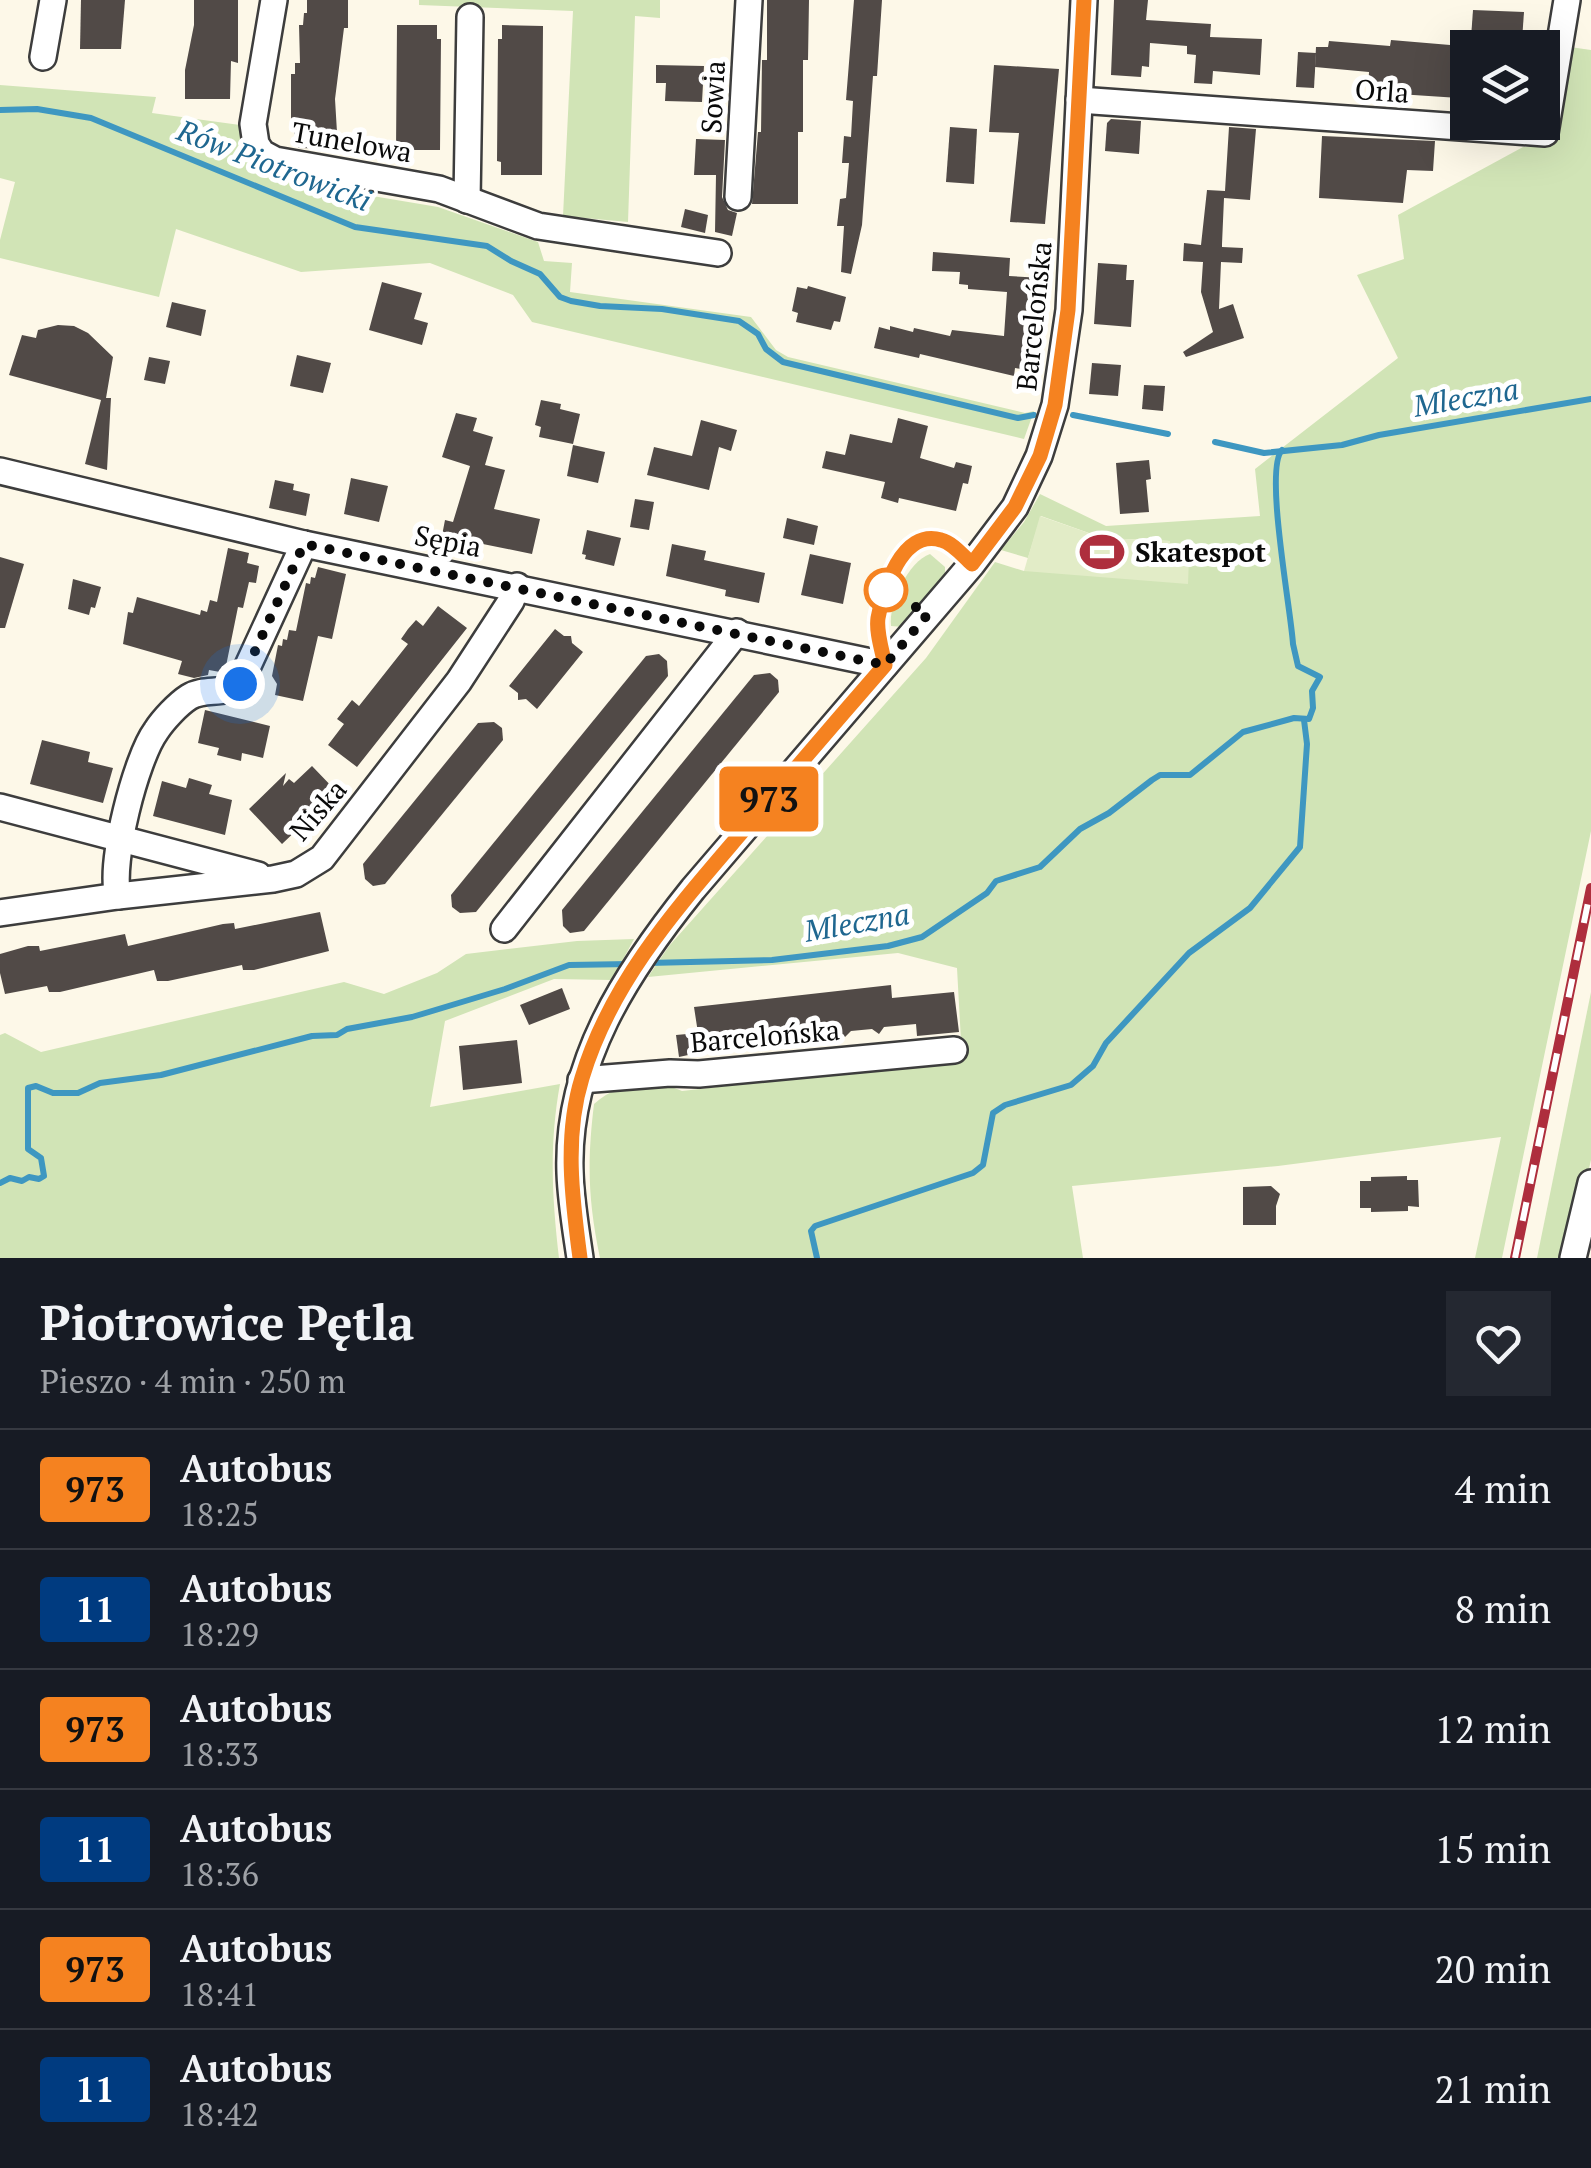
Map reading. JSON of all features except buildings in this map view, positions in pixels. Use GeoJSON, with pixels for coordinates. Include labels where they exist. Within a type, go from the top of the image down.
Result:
{"type":"FeatureCollection","features":[{"type":"Feature","properties":{"kind":"street"},"geometry":{"type":"LineString","coordinates":[[44,56],[53,0]]}},
{"type":"Feature","properties":{"kind":"street","name":"Tunelowa"},"geometry":{"type":"LineString","coordinates":[[274,0],[253,124],[256,144],[262,153],[275,160],[439,189],[538,226],[718,252]]}},
{"type":"Feature","properties":{"kind":"street","name":"Sowia"},"geometry":{"type":"LineString","coordinates":[[738,197],[749,0]]}},
{"type":"Feature","properties":{"kind":"street","name":"Barcelońska"},"geometry":{"type":"LineString","coordinates":[[580,1258],[570,1173],[572,1134],[581,1080],[597,1036],[625,982],[653,939],[972,564],[1004,521],[1040,456],[1064,359],[1084,0]]}},
{"type":"Feature","properties":{"kind":"street","name":"Orla"},"geometry":{"type":"LineString","coordinates":[[1079,100],[1545,133],[1567,0]]}},
{"type":"Feature","properties":{"kind":"street"},"geometry":{"type":"LineString","coordinates":[[467,200],[470,17]]}},
{"type":"Feature","properties":{"kind":"street","name":"Sępia"},"geometry":{"type":"LineString","coordinates":[[0,471],[304,544],[885,665]]}},
{"type":"Feature","properties":{"kind":"street"},"geometry":{"type":"LineString","coordinates":[[118,896],[115,870],[120,839],[141,760],[154,732],[189,697],[232,690],[240,684],[304,544]]}},
{"type":"Feature","properties":{"kind":"street","name":"Niska"},"geometry":{"type":"LineString","coordinates":[[0,913],[273,879],[296,874],[322,858],[459,681],[511,602],[516,586]]}},
{"type":"Feature","properties":{"kind":"street"},"geometry":{"type":"LineString","coordinates":[[504,928],[737,632]]}},
{"type":"Feature","properties":{"kind":"street"},"geometry":{"type":"LineString","coordinates":[[0,806],[273,879]]}},
{"type":"Feature","properties":{"kind":"street","name":"Barcelońska"},"geometry":{"type":"LineString","coordinates":[[581,1080],[699,1074],[954,1050]]}},
{"type":"Feature","properties":{"kind":"street"},"geometry":{"type":"LineString","coordinates":[[1573,1258],[1591,1183]]}},
{"type":"Feature","properties":{"kind":"green space"},"geometry":{"type":"Polygon","coordinates":[[[419,0],[660,0],[660,18],[635,16],[628,222],[563,216],[573,11],[419,5],[419,0]]]}},
{"type":"Feature","properties":{"kind":"green space"},"geometry":{"type":"Polygon","coordinates":[[[1570,47],[1591,50],[1591,831],[1502,1258],[1475,1258],[1501,1137],[1278,1166],[1072,1186],[1083,1258],[600,1258],[590,1163],[594,1104],[603,1097],[636,1084],[659,1084],[682,1091],[962,1059],[957,968],[898,953],[648,977],[669,946],[926,658],[995,562],[1024,571],[1179,556],[1170,548],[1170,541],[1103,538],[1041,516],[1028,558],[1001,550],[1040,494],[1106,526],[1260,516],[1255,469],[1398,358],[1357,275],[1404,259],[1398,215],[1523,147],[1547,147],[1549,140],[1560,140],[1560,90],[1570,47]]]}},
{"type":"Feature","properties":{"kind":"green space"},"geometry":{"type":"Polygon","coordinates":[[[0,85],[156,97],[152,113],[240,125],[243,149],[256,168],[289,182],[438,207],[538,242],[544,261],[572,263],[570,292],[751,317],[776,350],[788,357],[1025,413],[1034,411],[1024,439],[532,322],[513,295],[430,263],[301,272],[176,229],[159,297],[0,258],[0,240],[15,182],[0,178],[0,85]]]}},
{"type":"Feature","properties":{"kind":"green space","name":"Skatespot"},"geometry":{"type":"Polygon","coordinates":[[[1040,516],[1103,538],[1170,541],[1170,548],[1179,556],[1189,557],[1188,584],[1024,571],[1040,516]]]}},
{"type":"Feature","properties":{"kind":"green space"},"geometry":{"type":"Polygon","coordinates":[[[930,554],[945,567],[945,577],[903,627],[891,626],[893,606],[902,584],[915,565],[930,554]]]}},
{"type":"Feature","properties":{"kind":"green space"},"geometry":{"type":"Polygon","coordinates":[[[634,939],[612,980],[554,979],[445,1021],[430,1107],[560,1084],[553,1171],[559,1258],[0,1258],[0,1035],[5,1033],[41,1052],[344,982],[384,994],[437,973],[466,954],[577,941],[634,939]]]}},
{"type":"Feature","properties":{"kind":"green space"},"geometry":{"type":"Polygon","coordinates":[[[1591,992],[1591,1160],[1568,1258],[1537,1258],[1591,992]]]}},
{"type":"Feature","properties":{"kind":"waterway","name":"Rów Piotrowicki"},"geometry":{"type":"LineString","coordinates":[[0,110],[37,109],[91,118],[355,227],[487,246],[540,274],[560,297],[571,301],[739,321],[758,334],[766,349],[783,362],[1018,418],[1034,415]]}},
{"type":"Feature","properties":{"kind":"waterway","name":"Mleczna"},"geometry":{"type":"LineString","coordinates":[[1215,442],[1264,453],[1342,445],[1379,435],[1591,399]]}},
{"type":"Feature","properties":{"kind":"waterway","name":"Rów Piotrowicki"},"geometry":{"type":"LineString","coordinates":[[1073,415],[1168,434]]}},
{"type":"Feature","properties":{"kind":"waterway","name":"Mleczna"},"geometry":{"type":"LineString","coordinates":[[648,963],[772,960],[888,946],[922,937],[987,893],[996,881],[1040,867],[1080,829],[1160,775],[1190,775],[1243,732],[1294,718],[1309,719],[1312,691],[1320,677],[1298,666],[1293,644],[1277,511],[1277,462],[1282,450]]}},
{"type":"Feature","properties":{"kind":"waterway"},"geometry":{"type":"LineString","coordinates":[[817,1258],[811,1231],[815,1226],[973,1173],[983,1165],[993,1113],[1005,1105],[1071,1085],[1093,1066],[1106,1043],[1189,953],[1250,908],[1300,847],[1307,744],[1304,720]]}},
{"type":"Feature","properties":{"kind":"waterway","name":"Mleczna"},"geometry":{"type":"LineString","coordinates":[[0,1183],[10,1178],[22,1181],[44,1176],[41,1158],[28,1149],[28,1088],[78,1093],[100,1083],[161,1075],[312,1036],[337,1035],[347,1029],[412,1017],[569,965],[630,964]]}},
{"type":"Feature","properties":{"kind":"railway"},"geometry":{"type":"LineString","coordinates":[[1515,1258],[1591,888]]}},
{"type":"Feature","properties":{"kind":"bus line","name":"973"},"geometry":{"type":"LineString","coordinates":[[580,1258],[570,1173],[572,1134],[581,1080],[597,1036],[625,982],[693,889],[885,665],[877,621],[892,569],[902,554],[922,540],[938,538],[972,564],[1015,507],[1040,456],[1064,359],[1084,0]]}},
{"type":"Feature","properties":{"kind":"place","name":"Skatespot"},"geometry":{"type":"Point","coordinates":[1102,552]}},
{"type":"Feature","properties":{"kind":"route"},"geometry":{"type":"LineString","coordinates":[[240,684],[304,544],[885,665],[928,614],[886,590]]}}]}
